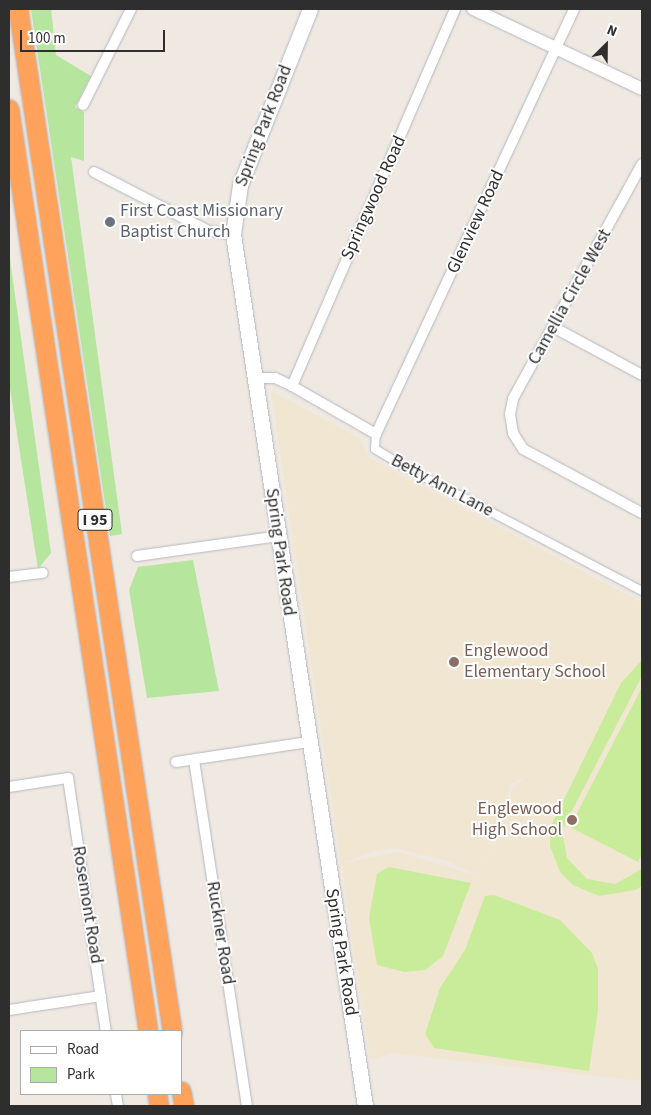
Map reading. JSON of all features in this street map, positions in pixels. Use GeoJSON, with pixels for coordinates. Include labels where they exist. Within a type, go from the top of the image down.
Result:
{"type":"FeatureCollection","features":[{"type":"Feature","properties":{"kind":"highway","name":"I 95"},"geometry":{"type":"LineString","coordinates":[[18,9],[172,1030]]}},
{"type":"Feature","properties":{"kind":"highway","name":"I 95"},"geometry":{"type":"LineString","coordinates":[[9,109],[148,1030]]}},
{"type":"Feature","properties":{"kind":"main road","name":"Spring Park Road"},"geometry":{"type":"LineString","coordinates":[[310,9],[240,185],[233,234],[365,1106]]}},
{"type":"Feature","properties":{"kind":"street","name":"Springwood Road"},"geometry":{"type":"LineString","coordinates":[[292,386],[455,9]]}},
{"type":"Feature","properties":{"kind":"street"},"geometry":{"type":"LineString","coordinates":[[474,9],[642,89]]}},
{"type":"Feature","properties":{"kind":"street","name":"Glenview Road"},"geometry":{"type":"LineString","coordinates":[[376,434],[574,9]]}},
{"type":"Feature","properties":{"kind":"street"},"geometry":{"type":"LineString","coordinates":[[83,105],[127,10]]}},
{"type":"Feature","properties":{"kind":"street","name":"Camellia Circle West"},"geometry":{"type":"LineString","coordinates":[[642,164],[513,399],[513,434],[533,456],[642,513]]}},
{"type":"Feature","properties":{"kind":"street"},"geometry":{"type":"LineString","coordinates":[[94,172],[209,231],[233,234]]}},
{"type":"Feature","properties":{"kind":"street"},"geometry":{"type":"LineString","coordinates":[[553,327],[642,375]]}},
{"type":"Feature","properties":{"kind":"street"},"geometry":{"type":"LineString","coordinates":[[255,378],[274,378],[292,386],[376,434]]}},
{"type":"Feature","properties":{"kind":"street","name":"Betty Ann Lane"},"geometry":{"type":"LineString","coordinates":[[376,434],[375,449],[403,466],[642,591]]}},
{"type":"Feature","properties":{"kind":"street"},"geometry":{"type":"LineString","coordinates":[[137,556],[279,536]]}},
{"type":"Feature","properties":{"kind":"street"},"geometry":{"type":"LineString","coordinates":[[9,577],[43,573]]}},
{"type":"Feature","properties":{"kind":"street"},"geometry":{"type":"LineString","coordinates":[[176,762],[309,742]]}},
{"type":"Feature","properties":{"kind":"street","name":"Ruckner Road"},"geometry":{"type":"LineString","coordinates":[[194,760],[247,1106]]}},
{"type":"Feature","properties":{"kind":"street","name":"Rosemont Road"},"geometry":{"type":"LineString","coordinates":[[9,787],[68,778],[106,1030]]}},
{"type":"Feature","properties":{"kind":"street"},"geometry":{"type":"LineString","coordinates":[[9,1010],[101,996]]}},
{"type":"Feature","properties":{"kind":"shaded area"},"geometry":{"type":"Polygon","coordinates":[[[271,391],[359,438],[369,458],[642,603],[642,1081],[392,1053],[370,1060],[271,391]],[[530,774],[511,784],[482,877],[513,788],[530,774]],[[395,848],[373,851],[341,864],[398,852],[481,877],[445,860],[395,848]]]}},
{"type":"Feature","properties":{"kind":"green space"},"geometry":{"type":"Polygon","coordinates":[[[31,9],[51,9],[56,55],[91,76],[75,107],[84,112],[84,161],[71,157],[122,534],[110,536],[31,9]]]}},
{"type":"Feature","properties":{"kind":"green space"},"geometry":{"type":"Polygon","coordinates":[[[9,252],[51,553],[38,569],[9,382],[9,252]]]}},
{"type":"Feature","properties":{"kind":"green space"},"geometry":{"type":"Polygon","coordinates":[[[193,560],[219,691],[147,698],[129,590],[138,567],[193,560]]]}},
{"type":"Feature","properties":{"kind":"green space"},"geometry":{"type":"Polygon","coordinates":[[[642,660],[642,676],[562,830],[567,858],[587,879],[615,884],[642,869],[642,886],[635,890],[599,896],[573,885],[560,872],[550,846],[550,828],[621,683],[642,660]]]}},
{"type":"Feature","properties":{"kind":"green space"},"geometry":{"type":"Polygon","coordinates":[[[642,687],[642,854],[638,862],[570,827],[642,687]]]}},
{"type":"Feature","properties":{"kind":"green space"},"geometry":{"type":"Polygon","coordinates":[[[389,867],[471,883],[443,956],[425,970],[405,972],[377,965],[369,918],[377,874],[389,867]]]}},
{"type":"Feature","properties":{"kind":"green space"},"geometry":{"type":"Polygon","coordinates":[[[494,895],[560,920],[592,953],[598,969],[598,1010],[589,1071],[434,1048],[425,1034],[440,988],[465,950],[485,896],[494,895]]]}},
{"type":"Feature","properties":{"kind":"place","name":"First Coast Missionary Baptist Church"},"geometry":{"type":"Point","coordinates":[110,222]}},
{"type":"Feature","properties":{"kind":"place","name":"Englewood Elementary School"},"geometry":{"type":"Point","coordinates":[454,662]}},
{"type":"Feature","properties":{"kind":"place","name":"Englewood High School"},"geometry":{"type":"Point","coordinates":[572,820]}}]}
